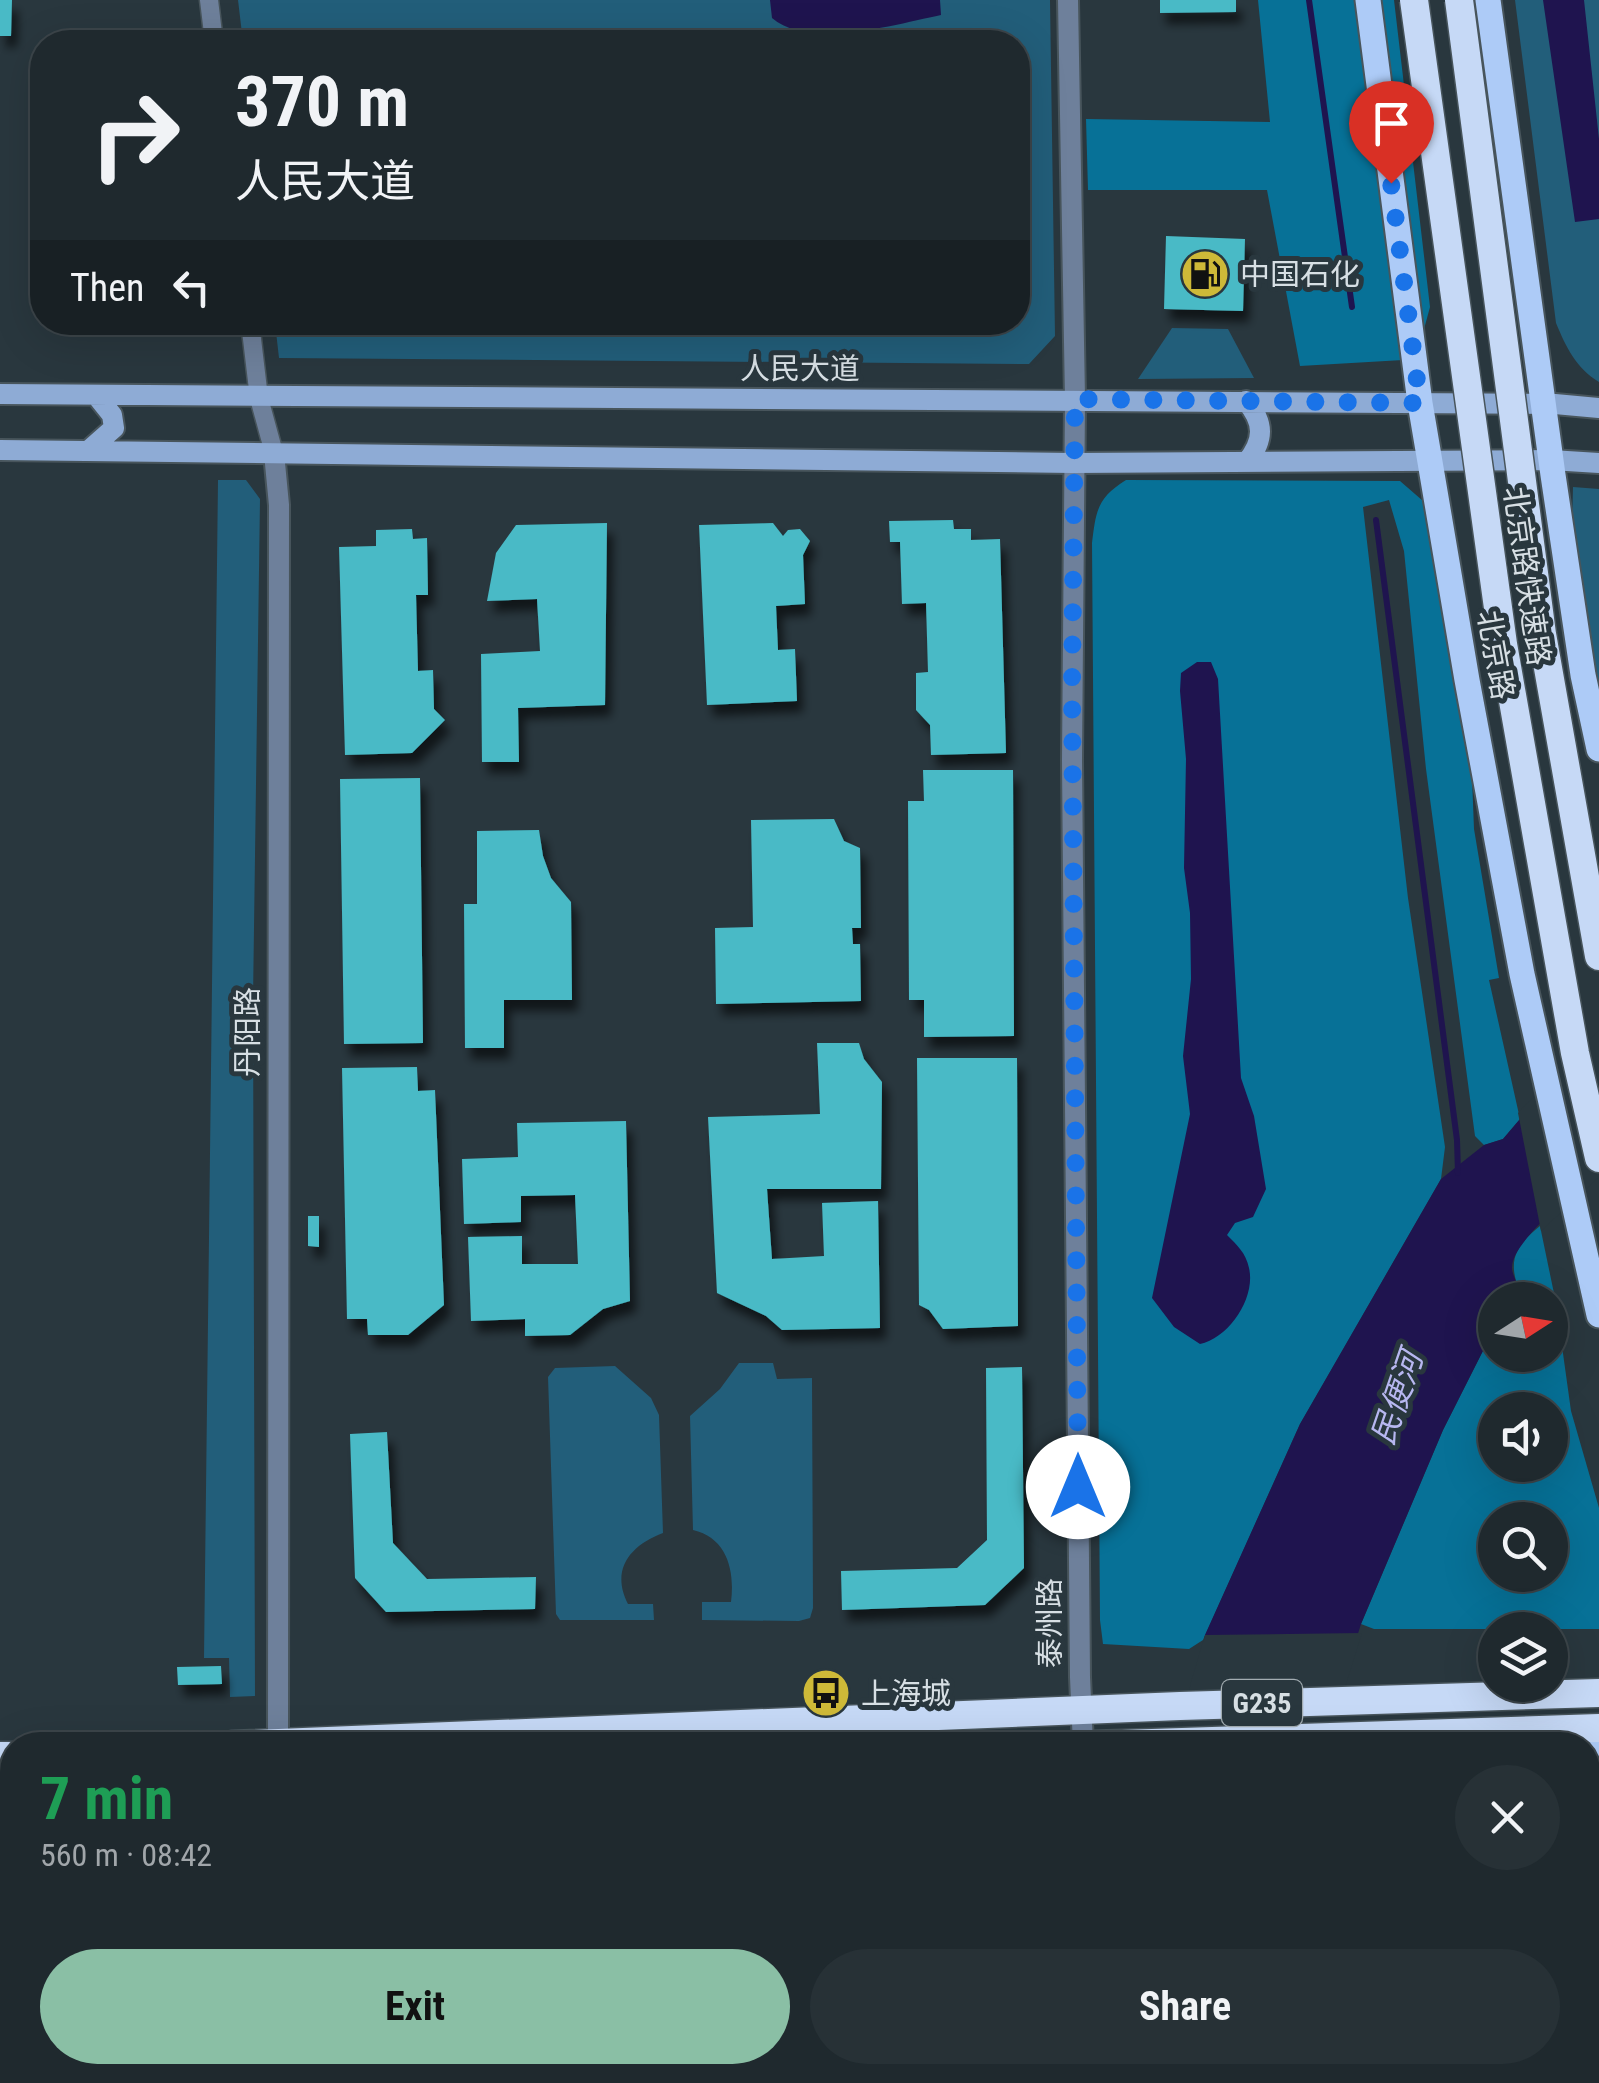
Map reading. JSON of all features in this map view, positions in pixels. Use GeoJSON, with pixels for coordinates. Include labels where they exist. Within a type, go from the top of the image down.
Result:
{"type":"FeatureCollection","features":[{"type":"Feature","properties":{"kind":"highway","name":"北京路快速路"},"geometry":{"type":"LineString","coordinates":[[1414,0],[1503,644],[1574,1053],[1599,1158]]}},
{"type":"Feature","properties":{"kind":"highway","name":"北京路快速路"},"geometry":{"type":"LineString","coordinates":[[1459,0],[1542,634],[1599,956]]}},
{"type":"Feature","properties":{"kind":"highway","name":"G235"},"geometry":{"type":"LineString","coordinates":[[1568,1694],[1599,1693]]}},
{"type":"Feature","properties":{"kind":"highway","name":"G235"},"geometry":{"type":"LineString","coordinates":[[570,1732],[1478,1697]]}},
{"type":"Feature","properties":{"kind":"highway","name":"G235"},"geometry":{"type":"LineString","coordinates":[[1451,1732],[1599,1728]]}},
{"type":"Feature","properties":{"kind":"main road","name":"北京路"},"geometry":{"type":"LineString","coordinates":[[1368,0],[1430,460],[1522,974],[1599,1315]]}},
{"type":"Feature","properties":{"kind":"main road"},"geometry":{"type":"LineString","coordinates":[[1488,0],[1551,460],[1583,675],[1599,749]]}},
{"type":"Feature","properties":{"kind":"main road","name":"人民大道"},"geometry":{"type":"LineString","coordinates":[[0,394],[1075,399],[1543,404],[1599,408]]}},
{"type":"Feature","properties":{"kind":"main road"},"geometry":{"type":"LineString","coordinates":[[88,451],[114,428],[112,415],[96,395]]}},
{"type":"Feature","properties":{"kind":"main road"},"geometry":{"type":"LineString","coordinates":[[1246,401],[1258,415],[1261,432],[1259,446],[1246,462]]}},
{"type":"Feature","properties":{"kind":"main road"},"geometry":{"type":"LineString","coordinates":[[0,450],[1072,463],[1599,462]]}},
{"type":"Feature","properties":{"kind":"main road"},"geometry":{"type":"LineString","coordinates":[[1568,1688],[1599,1682]]}},
{"type":"Feature","properties":{"kind":"main road"},"geometry":{"type":"LineString","coordinates":[[1529,1730],[1539,1732]]}},
{"type":"Feature","properties":{"kind":"street"},"geometry":{"type":"LineString","coordinates":[[208,0],[212,30]]}},
{"type":"Feature","properties":{"kind":"street","name":"泰州路"},"geometry":{"type":"LineString","coordinates":[[1068,0],[1075,399],[1072,463],[1082,1732]]}},
{"type":"Feature","properties":{"kind":"street","name":"丹阳路"},"geometry":{"type":"LineString","coordinates":[[252,335],[260,398],[274,454],[278,505],[278,1732]]}},
{"type":"Feature","properties":{"kind":"shaded area"},"geometry":{"type":"Polygon","coordinates":[[[238,0],[1050,0],[1055,336],[1029,364],[279,358],[276,335],[1030,335],[1030,30],[242,30],[238,0]]]}},
{"type":"Feature","properties":{"kind":"shaded area"},"geometry":{"type":"Polygon","coordinates":[[[1258,0],[1394,0],[1430,307],[1420,344],[1403,360],[1300,366],[1267,190],[1088,190],[1086,119],[1270,122],[1258,0]]]}},
{"type":"Feature","properties":{"kind":"shaded area"},"geometry":{"type":"Polygon","coordinates":[[[1515,0],[1599,0],[1599,382],[1573,356],[1556,323],[1515,0]]]}},
{"type":"Feature","properties":{"kind":"shaded area"},"geometry":{"type":"Polygon","coordinates":[[[1172,328],[1228,329],[1254,378],[1138,379],[1172,328]]]}},
{"type":"Feature","properties":{"kind":"shaded area"},"geometry":{"type":"Polygon","coordinates":[[[218,480],[246,480],[260,499],[253,999],[255,1696],[230,1697],[229,1658],[204,1658],[218,480]]]}},
{"type":"Feature","properties":{"kind":"shaded area"},"geometry":{"type":"Polygon","coordinates":[[[1126,480],[1400,481],[1430,507],[1469,700],[1474,829],[1499,978],[1489,980],[1520,1119],[1503,1139],[1484,1145],[1475,1136],[1426,769],[1404,551],[1389,500],[1363,507],[1408,898],[1445,1147],[1441,1179],[1300,1424],[1203,1640],[1189,1649],[1103,1644],[1100,1620],[1092,543],[1100,506],[1126,480]]]}},
{"type":"Feature","properties":{"kind":"shaded area"},"geometry":{"type":"Polygon","coordinates":[[[1573,487],[1599,489],[1599,689],[1572,526],[1573,487]]]}},
{"type":"Feature","properties":{"kind":"shaded area"},"geometry":{"type":"Polygon","coordinates":[[[1540,1226],[1552,1282],[1517,1282],[1514,1266],[1521,1245],[1540,1226]]]}},
{"type":"Feature","properties":{"kind":"shaded area"},"geometry":{"type":"Polygon","coordinates":[[[1478,1361],[1478,1372],[1566,1372],[1571,1411],[1599,1508],[1599,1629],[1568,1629],[1568,1612],[1478,1612],[1478,1629],[1374,1629],[1361,1624],[1443,1430],[1478,1361]]]}},
{"type":"Feature","properties":{"kind":"shaded area"},"geometry":{"type":"Polygon","coordinates":[[[739,1363],[773,1363],[777,1379],[812,1378],[813,1608],[810,1618],[799,1621],[702,1620],[702,1602],[731,1602],[732,1578],[721,1548],[705,1534],[693,1530],[690,1416],[720,1389],[739,1363]]]}},
{"type":"Feature","properties":{"kind":"shaded area"},"geometry":{"type":"Polygon","coordinates":[[[615,1366],[651,1398],[659,1415],[663,1533],[633,1552],[621,1580],[628,1604],[653,1604],[654,1620],[560,1620],[556,1614],[548,1377],[555,1368],[615,1366]]]}},
{"type":"Feature","properties":{"kind":"water"},"geometry":{"type":"Polygon","coordinates":[[[770,0],[940,0],[941,15],[866,30],[800,30],[772,18],[770,0]]]}},
{"type":"Feature","properties":{"kind":"water"},"geometry":{"type":"Polygon","coordinates":[[[1543,0],[1584,0],[1599,139],[1599,219],[1575,222],[1543,0]]]}},
{"type":"Feature","properties":{"kind":"water"},"geometry":{"type":"Polygon","coordinates":[[[1197,662],[1211,662],[1218,679],[1241,1078],[1254,1116],[1266,1189],[1253,1217],[1235,1223],[1227,1235],[1249,1268],[1244,1304],[1221,1334],[1200,1344],[1174,1327],[1152,1298],[1190,1114],[1183,1056],[1191,979],[1190,913],[1184,868],[1186,759],[1180,691],[1181,673],[1197,662]]]}},
{"type":"Feature","properties":{"kind":"water","name":"民便河"},"geometry":{"type":"Polygon","coordinates":[[[1520,1119],[1599,1171],[1522,1244],[1512,1270],[1516,1282],[1478,1282],[1478,1361],[1443,1430],[1361,1624],[1327,1732],[1186,1732],[1205,1635],[1300,1424],[1441,1179],[1484,1145],[1503,1139],[1520,1119]]]}},
{"type":"Feature","properties":{"kind":"pier"},"geometry":{"type":"Polygon","coordinates":[[[1599,1030],[1599,1177],[1541,1231],[1518,1113],[1599,1030]]]}},
{"type":"Feature","properties":{"kind":"pier"},"geometry":{"type":"Polygon","coordinates":[[[1362,1633],[1331,1732],[1181,1732],[1205,1635],[1362,1633]]]}},
{"type":"Feature","properties":{"kind":"building"},"geometry":{"type":"Polygon","coordinates":[[[0,0],[12,0],[11,36],[0,36],[0,0]]]}},
{"type":"Feature","properties":{"kind":"building"},"geometry":{"type":"Polygon","coordinates":[[[1160,0],[1236,0],[1236,12],[1160,13],[1160,0]]]}},
{"type":"Feature","properties":{"kind":"building","name":"中国石化"},"geometry":{"type":"Polygon","coordinates":[[[1166,236],[1245,239],[1243,311],[1164,309],[1166,236]]]}},
{"type":"Feature","properties":{"kind":"building"},"geometry":{"type":"Polygon","coordinates":[[[953,520],[954,529],[971,529],[971,540],[1000,539],[1006,753],[931,755],[930,725],[916,710],[916,673],[928,672],[926,603],[902,604],[900,542],[890,542],[889,521],[953,520]]]}},
{"type":"Feature","properties":{"kind":"building"},"geometry":{"type":"Polygon","coordinates":[[[607,523],[605,705],[518,708],[519,762],[482,762],[481,654],[540,651],[537,599],[487,601],[496,553],[516,525],[607,523]]]}},
{"type":"Feature","properties":{"kind":"building"},"geometry":{"type":"Polygon","coordinates":[[[773,523],[783,536],[788,530],[800,529],[810,541],[803,555],[805,604],[776,606],[778,650],[795,649],[797,701],[707,705],[699,525],[773,523]]]}},
{"type":"Feature","properties":{"kind":"building"},"geometry":{"type":"Polygon","coordinates":[[[412,529],[413,539],[427,538],[428,595],[416,595],[418,671],[433,670],[434,709],[445,720],[412,753],[345,755],[339,547],[376,546],[376,530],[412,529]]]}},
{"type":"Feature","properties":{"kind":"building"},"geometry":{"type":"Polygon","coordinates":[[[923,770],[1013,770],[1014,1036],[924,1037],[924,1000],[909,1000],[908,801],[924,801],[923,770]]]}},
{"type":"Feature","properties":{"kind":"building"},"geometry":{"type":"Polygon","coordinates":[[[420,778],[423,1043],[344,1044],[340,779],[420,778]]]}},
{"type":"Feature","properties":{"kind":"building"},"geometry":{"type":"Polygon","coordinates":[[[834,819],[844,841],[860,848],[861,928],[852,928],[853,944],[860,944],[861,1001],[716,1004],[715,928],[753,927],[751,820],[834,819]]]}},
{"type":"Feature","properties":{"kind":"building"},"geometry":{"type":"Polygon","coordinates":[[[539,830],[551,878],[571,902],[572,1000],[504,1000],[504,1048],[465,1048],[464,904],[477,904],[477,831],[539,830]]]}},
{"type":"Feature","properties":{"kind":"building"},"geometry":{"type":"Polygon","coordinates":[[[817,1043],[859,1043],[864,1059],[882,1082],[881,1189],[767,1189],[772,1259],[824,1256],[822,1203],[878,1201],[880,1328],[782,1330],[766,1316],[717,1293],[708,1117],[820,1114],[817,1043]]]}},
{"type":"Feature","properties":{"kind":"building"},"geometry":{"type":"Polygon","coordinates":[[[917,1058],[1017,1058],[1018,1326],[943,1329],[929,1310],[919,1305],[917,1058]]]}},
{"type":"Feature","properties":{"kind":"building"},"geometry":{"type":"Polygon","coordinates":[[[417,1067],[418,1091],[435,1090],[444,1305],[408,1335],[368,1335],[367,1319],[347,1319],[342,1068],[417,1067]]]}},
{"type":"Feature","properties":{"kind":"building"},"geometry":{"type":"Polygon","coordinates":[[[626,1121],[630,1301],[603,1309],[570,1335],[525,1336],[525,1319],[471,1321],[468,1237],[522,1236],[522,1264],[578,1264],[575,1195],[521,1196],[521,1222],[464,1224],[462,1159],[518,1157],[517,1123],[626,1121]]]}},
{"type":"Feature","properties":{"kind":"building"},"geometry":{"type":"Polygon","coordinates":[[[308,1216],[319,1216],[319,1247],[308,1246],[308,1216]]]}},
{"type":"Feature","properties":{"kind":"building"},"geometry":{"type":"Polygon","coordinates":[[[1022,1367],[1024,1568],[985,1605],[842,1610],[841,1571],[957,1568],[987,1540],[986,1368],[1022,1367]]]}},
{"type":"Feature","properties":{"kind":"building"},"geometry":{"type":"Polygon","coordinates":[[[387,1432],[393,1543],[427,1579],[536,1577],[535,1609],[386,1612],[355,1578],[350,1434],[387,1432]]]}},
{"type":"Feature","properties":{"kind":"building"},"geometry":{"type":"Polygon","coordinates":[[[221,1666],[222,1684],[178,1685],[177,1667],[221,1666]]]}},
{"type":"Feature","properties":{"kind":"waterway"},"geometry":{"type":"LineString","coordinates":[[1309,0],[1352,307]]}},
{"type":"Feature","properties":{"kind":"waterway"},"geometry":{"type":"LineString","coordinates":[[1376,520],[1457,1140],[1458,1173]]}},
{"type":"Feature","properties":{"kind":"place","name":"中国石化"},"geometry":{"type":"Point","coordinates":[1205,274]}},
{"type":"Feature","properties":{"kind":"place","name":"上海城"},"geometry":{"type":"Point","coordinates":[826,1693]}},
{"type":"Feature","properties":{"kind":"route"},"geometry":{"type":"LineString","coordinates":[[1078,1487],[1072,689],[1075,399],[1420,403],[1391,183]]}}]}
